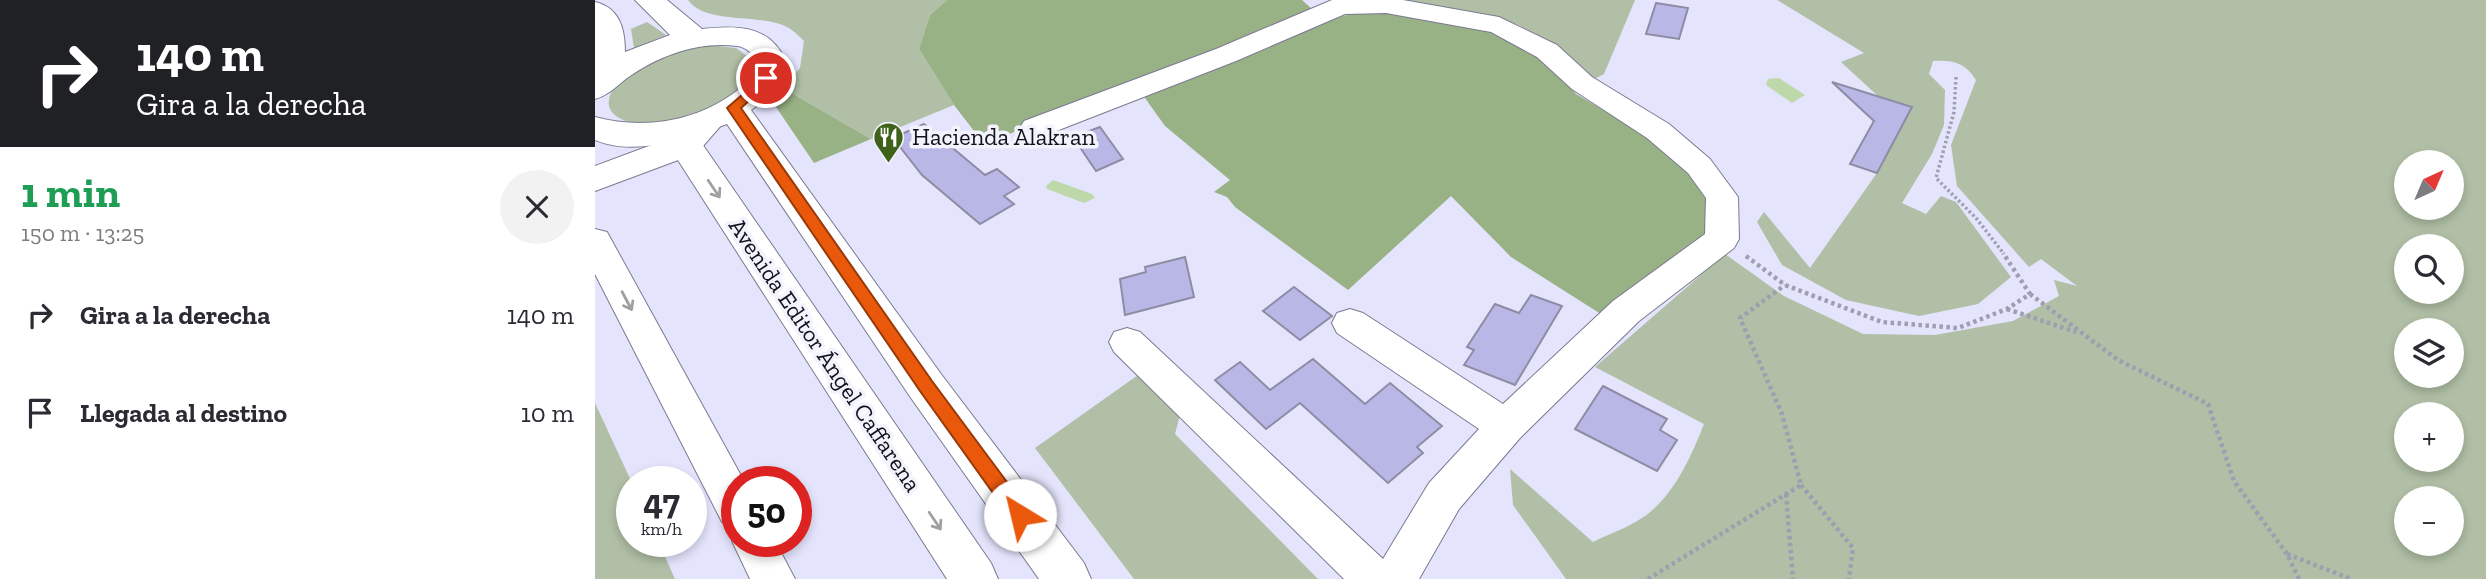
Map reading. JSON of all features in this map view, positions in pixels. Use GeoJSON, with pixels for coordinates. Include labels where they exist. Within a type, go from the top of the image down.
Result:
{"type":"FeatureCollection","features":[{"type":"Feature","properties":{"kind":"main road"},"geometry":{"type":"LineString","coordinates":[[650,0],[679,28],[695,38]]}},
{"type":"Feature","properties":{"kind":"main road"},"geometry":{"type":"LineString","coordinates":[[595,11],[610,29],[602,81]]}},
{"type":"Feature","properties":{"kind":"main road"},"geometry":{"type":"LineString","coordinates":[[595,179],[701,126],[766,78],[771,64],[768,52],[758,43],[741,37],[695,38],[649,51],[602,81]]}},
{"type":"Feature","properties":{"kind":"main road"},"geometry":{"type":"LineString","coordinates":[[596,131],[631,138],[701,126]]}},
{"type":"Feature","properties":{"kind":"main road"},"geometry":{"type":"LineString","coordinates":[[701,126],[926,386],[1067,579]]}},
{"type":"Feature","properties":{"kind":"main road","name":"Avenida Editor Ángel Caffarena"},"geometry":{"type":"LineString","coordinates":[[701,126],[974,579]]}},
{"type":"Feature","properties":{"kind":"street"},"geometry":{"type":"LineString","coordinates":[[1035,128],[1226,55],[1342,6],[1386,5],[1499,24],[1547,51],[1582,83],[1658,131],[1699,166],[1722,197],[1722,239],[1626,311],[1506,426],[1444,496],[1395,579]]}},
{"type":"Feature","properties":{"kind":"street"},"geometry":{"type":"LineString","coordinates":[[595,241],[721,479]]}},
{"type":"Feature","properties":{"kind":"street"},"geometry":{"type":"LineString","coordinates":[[1350,323],[1506,426]]}},
{"type":"Feature","properties":{"kind":"street"},"geometry":{"type":"LineString","coordinates":[[1127,342],[1374,579]]}},
{"type":"Feature","properties":{"kind":"street"},"geometry":{"type":"LineString","coordinates":[[761,557],[773,579]]}},
{"type":"Feature","properties":{"kind":"path"},"geometry":{"type":"LineString","coordinates":[[1956,77],[1954,112],[1944,139],[1937,178],[1959,197],[2006,254],[2030,294],[2118,360],[2208,404],[2234,481],[2287,554],[2298,579]]}},
{"type":"Feature","properties":{"kind":"path"},"geometry":{"type":"LineString","coordinates":[[1722,239],[1785,285],[1882,322],[1958,328],[2007,309],[2030,294]]}},
{"type":"Feature","properties":{"kind":"path"},"geometry":{"type":"LineString","coordinates":[[1785,285],[1740,318],[1782,414],[1801,485],[1853,548],[1849,579]]}},
{"type":"Feature","properties":{"kind":"path"},"geometry":{"type":"LineString","coordinates":[[2007,309],[2080,333]]}},
{"type":"Feature","properties":{"kind":"path"},"geometry":{"type":"LineString","coordinates":[[1648,579],[1801,485]]}},
{"type":"Feature","properties":{"kind":"path"},"geometry":{"type":"LineString","coordinates":[[1786,494],[1793,579]]}},
{"type":"Feature","properties":{"kind":"path"},"geometry":{"type":"LineString","coordinates":[[2287,554],[2351,579]]}},
{"type":"Feature","properties":{"kind":"shaded area"},"geometry":{"type":"Polygon","coordinates":[[[688,0],[947,0],[930,15],[919,49],[954,105],[871,139],[783,88],[800,68],[804,41],[794,31],[763,20],[707,13],[688,0]]]}},
{"type":"Feature","properties":{"kind":"shaded area"},"geometry":{"type":"Polygon","coordinates":[[[947,0],[1302,0],[1312,9],[1260,35],[984,144],[954,105],[919,49],[930,15],[947,0]]]}},
{"type":"Feature","properties":{"kind":"shaded area"},"geometry":{"type":"Polygon","coordinates":[[[1402,0],[1635,0],[1604,74],[1591,81],[1557,49],[1519,25],[1402,0]]]}},
{"type":"Feature","properties":{"kind":"shaded area"},"geometry":{"type":"Polygon","coordinates":[[[1777,0],[2486,0],[2486,579],[1566,579],[1513,505],[1510,469],[1593,542],[1642,518],[1663,500],[1680,476],[1704,424],[1595,367],[1725,254],[1784,296],[1863,334],[1935,335],[2013,321],[2059,296],[2054,280],[2077,286],[2041,259],[2029,267],[1957,186],[1951,145],[1976,80],[1963,66],[1947,61],[1933,61],[1929,74],[1945,90],[1944,125],[1932,154],[1902,203],[1926,214],[1941,196],[1956,202],[2011,277],[1978,304],[1919,316],[1846,300],[1782,265],[1757,222],[1764,212],[1810,268],[1877,173],[1912,107],[1879,97],[1841,62],[1864,53],[1777,0]]]}},
{"type":"Feature","properties":{"kind":"shaded area"},"geometry":{"type":"Polygon","coordinates":[[[1360,12],[1405,14],[1495,30],[1544,56],[1576,94],[1679,155],[1708,185],[1712,220],[1699,247],[1604,316],[1511,257],[1451,196],[1348,290],[1235,207],[1227,197],[1214,192],[1230,180],[1165,126],[1140,91],[1326,20],[1360,12]]]}},
{"type":"Feature","properties":{"kind":"shaded area"},"geometry":{"type":"Polygon","coordinates":[[[647,22],[666,35],[634,48],[631,29],[647,22]]]}},
{"type":"Feature","properties":{"kind":"shaded area"},"geometry":{"type":"Polygon","coordinates":[[[709,45],[736,48],[751,59],[748,75],[738,89],[721,102],[679,118],[658,122],[638,123],[623,120],[612,112],[609,100],[614,88],[636,69],[682,51],[709,45]]]}},
{"type":"Feature","properties":{"kind":"shaded area"},"geometry":{"type":"Polygon","coordinates":[[[1779,78],[1805,95],[1792,103],[1766,85],[1768,79],[1779,78]]]}},
{"type":"Feature","properties":{"kind":"shaded area"},"geometry":{"type":"Polygon","coordinates":[[[783,88],[871,139],[814,163],[776,107],[783,88]]]}},
{"type":"Feature","properties":{"kind":"shaded area"},"geometry":{"type":"Polygon","coordinates":[[[1053,180],[1092,194],[1095,198],[1084,203],[1047,189],[1046,186],[1053,180]]]}},
{"type":"Feature","properties":{"kind":"shaded area"},"geometry":{"type":"Polygon","coordinates":[[[1141,373],[1181,411],[1175,434],[1318,579],[1134,579],[1035,448],[1141,373]]]}},
{"type":"Feature","properties":{"kind":"shaded area"},"geometry":{"type":"Polygon","coordinates":[[[595,403],[624,466],[616,466],[616,557],[665,557],[675,579],[595,579],[595,403]]]}},
{"type":"Feature","properties":{"kind":"building"},"geometry":{"type":"Polygon","coordinates":[[[1656,3],[1688,8],[1679,39],[1646,34],[1656,3]]]}},
{"type":"Feature","properties":{"kind":"building"},"geometry":{"type":"Polygon","coordinates":[[[1832,82],[1912,107],[1877,173],[1850,164],[1874,121],[1832,82]]]}},
{"type":"Feature","properties":{"kind":"building"},"geometry":{"type":"Polygon","coordinates":[[[924,124],[985,175],[997,169],[1019,187],[1004,196],[1014,204],[980,224],[922,175],[893,138],[924,124]]]}},
{"type":"Feature","properties":{"kind":"building"},"geometry":{"type":"Polygon","coordinates":[[[1100,127],[1123,159],[1096,171],[1073,137],[1100,127]]]}},
{"type":"Feature","properties":{"kind":"building"},"geometry":{"type":"Polygon","coordinates":[[[1185,257],[1194,297],[1125,315],[1120,279],[1146,272],[1145,267],[1185,257]]]}},
{"type":"Feature","properties":{"kind":"building"},"geometry":{"type":"Polygon","coordinates":[[[1294,287],[1332,316],[1300,340],[1263,311],[1294,287]]]}},
{"type":"Feature","properties":{"kind":"building"},"geometry":{"type":"Polygon","coordinates":[[[1531,295],[1562,306],[1515,385],[1464,365],[1474,350],[1467,347],[1495,304],[1519,313],[1531,295]]]}},
{"type":"Feature","properties":{"kind":"building"},"geometry":{"type":"Polygon","coordinates":[[[1313,359],[1365,404],[1390,383],[1442,426],[1417,447],[1423,453],[1388,483],[1300,403],[1266,429],[1215,380],[1240,362],[1270,390],[1313,359]]]}},
{"type":"Feature","properties":{"kind":"building"},"geometry":{"type":"Polygon","coordinates":[[[1603,386],[1667,419],[1660,430],[1677,440],[1657,471],[1575,429],[1603,386]]]}},
{"type":"Feature","properties":{"kind":"place","name":"Hacienda Alakran"},"geometry":{"type":"Point","coordinates":[889,164]}},
{"type":"Feature","properties":{"kind":"route"},"geometry":{"type":"LineString","coordinates":[[766,78],[753,93],[733,108],[926,386],[1020,515]]}}]}
